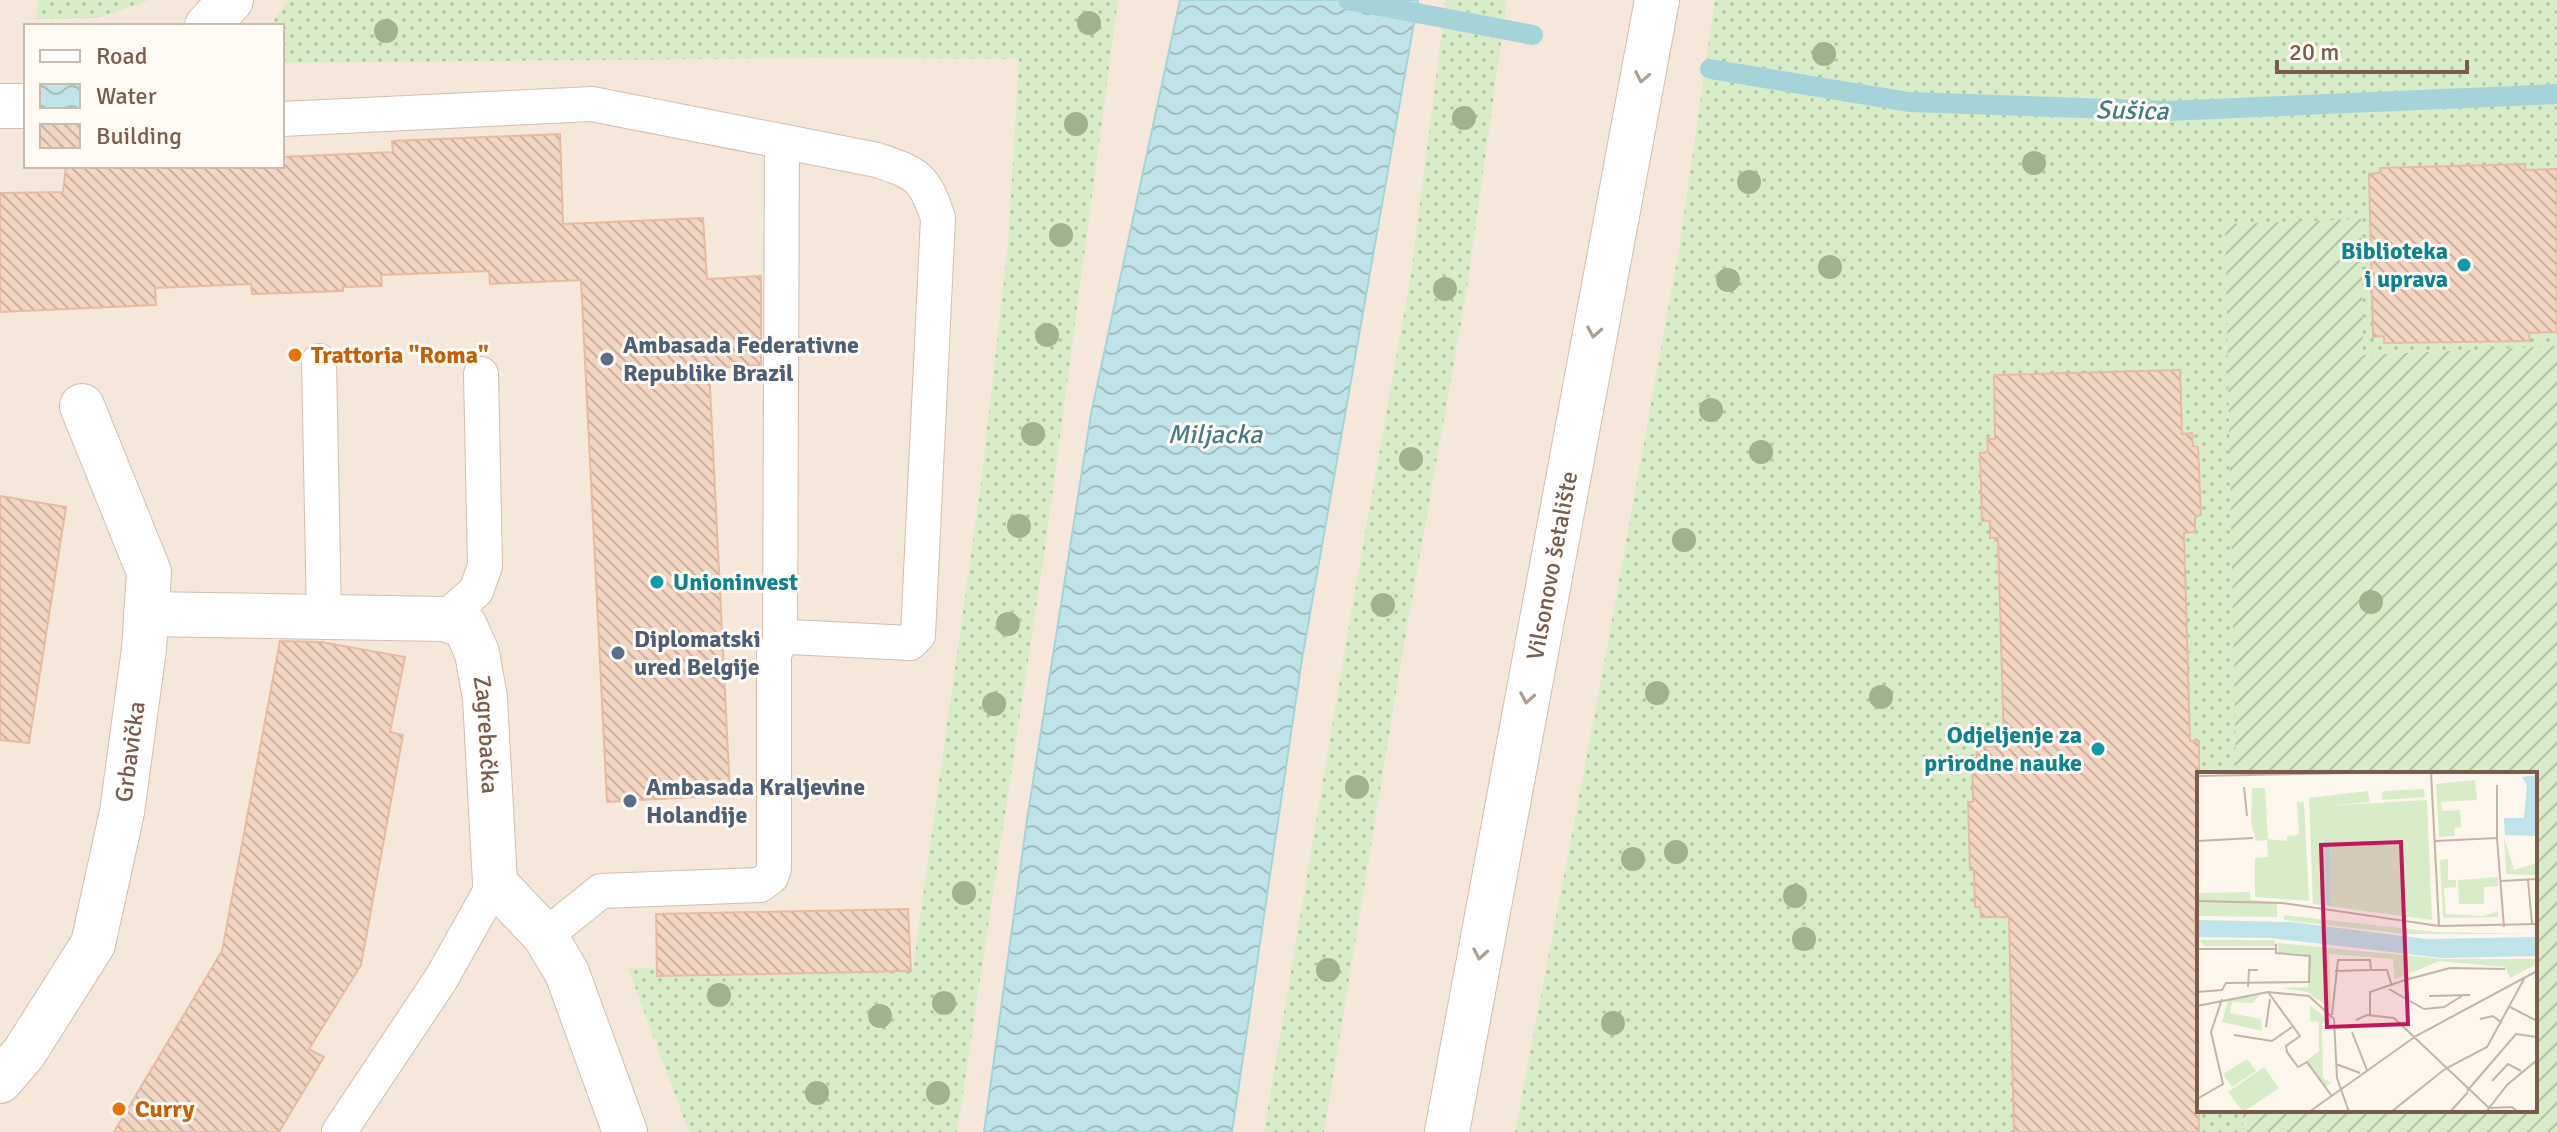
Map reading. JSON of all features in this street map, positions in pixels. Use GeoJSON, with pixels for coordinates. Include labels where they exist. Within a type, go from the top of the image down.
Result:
{"type":"FeatureCollection","features":[{"type":"Feature","properties":{"kind":"street"},"geometry":{"type":"LineString","coordinates":[[209,24],[231,0]]}},
{"type":"Feature","properties":{"kind":"street","name":"Vilsonovo šetalište"},"geometry":{"type":"LineString","coordinates":[[1447,1132],[1657,0]]}},
{"type":"Feature","properties":{"kind":"street"},"geometry":{"type":"LineString","coordinates":[[0,106],[24,106]]}},
{"type":"Feature","properties":{"kind":"street","name":"Grbavička"},"geometry":{"type":"LineString","coordinates":[[0,1081],[24,1053],[93,944],[122,812],[149,572],[82,406]]}},
{"type":"Feature","properties":{"kind":"street"},"geometry":{"type":"LineString","coordinates":[[146,614],[444,619]]}},
{"type":"Feature","properties":{"kind":"street","name":"Zagrebačka"},"geometry":{"type":"LineString","coordinates":[[444,619],[465,626],[477,653],[485,698],[495,883]]}},
{"type":"Feature","properties":{"kind":"street"},"geometry":{"type":"LineString","coordinates":[[495,883],[545,936],[567,973],[625,1132]]}},
{"type":"Feature","properties":{"kind":"lane"},"geometry":{"type":"LineString","coordinates":[[284,119],[592,104],[877,160],[907,170],[928,188],[938,218],[918,635],[910,643],[790,637],[780,642]]}},
{"type":"Feature","properties":{"kind":"lane"},"geometry":{"type":"LineString","coordinates":[[545,936],[601,891],[760,885],[771,877],[774,868],[774,654],[780,642],[782,141]]}},
{"type":"Feature","properties":{"kind":"lane"},"geometry":{"type":"LineString","coordinates":[[319,361],[324,617]]}},
{"type":"Feature","properties":{"kind":"lane"},"geometry":{"type":"LineString","coordinates":[[444,619],[476,591],[485,566],[481,374]]}},
{"type":"Feature","properties":{"kind":"lane"},"geometry":{"type":"LineString","coordinates":[[339,1132],[441,979],[495,883]]}},
{"type":"Feature","properties":{"kind":"shaded area"},"geometry":{"type":"Polygon","coordinates":[[[0,0],[2557,0],[2557,1132],[0,1132],[0,0]]]}},
{"type":"Feature","properties":{"kind":"green space"},"geometry":{"type":"Polygon","coordinates":[[[38,0],[150,0],[97,18],[36,19],[38,0]]]}},
{"type":"Feature","properties":{"kind":"green space"},"geometry":{"type":"Polygon","coordinates":[[[288,0],[1118,0],[1046,542],[957,1132],[689,1132],[628,968],[913,968],[981,483],[1008,245],[1019,59],[284,63],[284,24],[271,24],[288,0]]]}},
{"type":"Feature","properties":{"kind":"green space"},"geometry":{"type":"Polygon","coordinates":[[[1446,0],[1507,0],[1466,294],[1402,656],[1324,1132],[1264,1132],[1411,274],[1446,0]]]}},
{"type":"Feature","properties":{"kind":"green space"},"geometry":{"type":"Polygon","coordinates":[[[1715,0],[2557,0],[2557,1132],[1515,1132],[1679,249],[1715,0]]]}},
{"type":"Feature","properties":{"kind":"green space"},"geometry":{"type":"Polygon","coordinates":[[[2361,219],[2363,355],[2557,346],[2557,1132],[2243,1132],[2243,1112],[2537,1112],[2537,772],[2236,772],[2225,224],[2361,219]]]}},
{"type":"Feature","properties":{"kind":"water","name":"Miljacka"},"geometry":{"type":"Polygon","coordinates":[[[1180,0],[1418,0],[1302,659],[1232,1132],[984,1132],[1027,820],[1091,414],[1180,0]]]}},
{"type":"Feature","properties":{"kind":"building"},"geometry":{"type":"Polygon","coordinates":[[[560,134],[563,224],[703,218],[707,279],[761,276],[761,365],[709,368],[730,795],[607,802],[581,280],[490,284],[489,271],[381,275],[382,286],[343,287],[343,291],[252,294],[251,284],[155,288],[156,305],[0,312],[0,193],[63,192],[66,168],[284,168],[284,157],[393,152],[392,141],[560,134]]]}},
{"type":"Feature","properties":{"kind":"building","name":"Biblioteka i uprava"},"geometry":{"type":"Polygon","coordinates":[[[2525,164],[2525,170],[2557,169],[2557,332],[2529,333],[2530,341],[2384,343],[2384,336],[2373,337],[2369,174],[2381,173],[2380,168],[2525,164]]]}},
{"type":"Feature","properties":{"kind":"building","name":"Odjeljenje za prirodne nauke"},"geometry":{"type":"Polygon","coordinates":[[[2180,370],[2182,434],[2192,433],[2193,446],[2198,447],[2201,515],[2195,516],[2195,532],[2184,533],[2190,741],[2199,741],[2195,911],[2199,1132],[2014,1132],[2009,917],[1981,917],[1980,907],[1975,907],[1974,870],[1970,870],[1968,802],[1973,802],[1972,759],[1977,758],[1976,747],[2004,746],[1998,538],[1990,538],[1990,521],[1982,521],[1980,453],[1988,452],[1987,439],[1995,439],[1994,375],[2180,370]]]}},
{"type":"Feature","properties":{"kind":"building"},"geometry":{"type":"Polygon","coordinates":[[[0,496],[66,507],[29,743],[0,740],[0,496]]]}},
{"type":"Feature","properties":{"kind":"building"},"geometry":{"type":"Polygon","coordinates":[[[280,641],[321,642],[405,657],[390,732],[403,735],[361,965],[309,1049],[324,1057],[279,1132],[114,1132],[222,951],[280,641]]]}},
{"type":"Feature","properties":{"kind":"building"},"geometry":{"type":"Polygon","coordinates":[[[908,909],[911,971],[657,976],[656,914],[908,909]]]}},
{"type":"Feature","properties":{"kind":"waterway","name":"Sušica"},"geometry":{"type":"LineString","coordinates":[[1348,0],[1533,35]]}},
{"type":"Feature","properties":{"kind":"waterway","name":"Sušica"},"geometry":{"type":"LineString","coordinates":[[1710,69],[1909,102],[2168,111],[2557,94]]}},
{"type":"Feature","properties":{"kind":"place","name":"Biblioteka i uprava"},"geometry":{"type":"Point","coordinates":[2464,265]}},
{"type":"Feature","properties":{"kind":"place","name":"Trattoria \"Roma\""},"geometry":{"type":"Point","coordinates":[295,355]}},
{"type":"Feature","properties":{"kind":"place","name":"Ambasada Federativne Republike Brazil"},"geometry":{"type":"Point","coordinates":[607,359]}},
{"type":"Feature","properties":{"kind":"place","name":"Unioninvest"},"geometry":{"type":"Point","coordinates":[657,582]}},
{"type":"Feature","properties":{"kind":"place","name":"Diplomatski ured Belgije"},"geometry":{"type":"Point","coordinates":[618,653]}},
{"type":"Feature","properties":{"kind":"place","name":"Odjeljenje za prirodne nauke"},"geometry":{"type":"Point","coordinates":[2098,749]}},
{"type":"Feature","properties":{"kind":"place","name":"Ambasada Kraljevine Holandije"},"geometry":{"type":"Point","coordinates":[630,801]}},
{"type":"Feature","properties":{"kind":"place","name":"Curry"},"geometry":{"type":"Point","coordinates":[119,1109]}}]}
